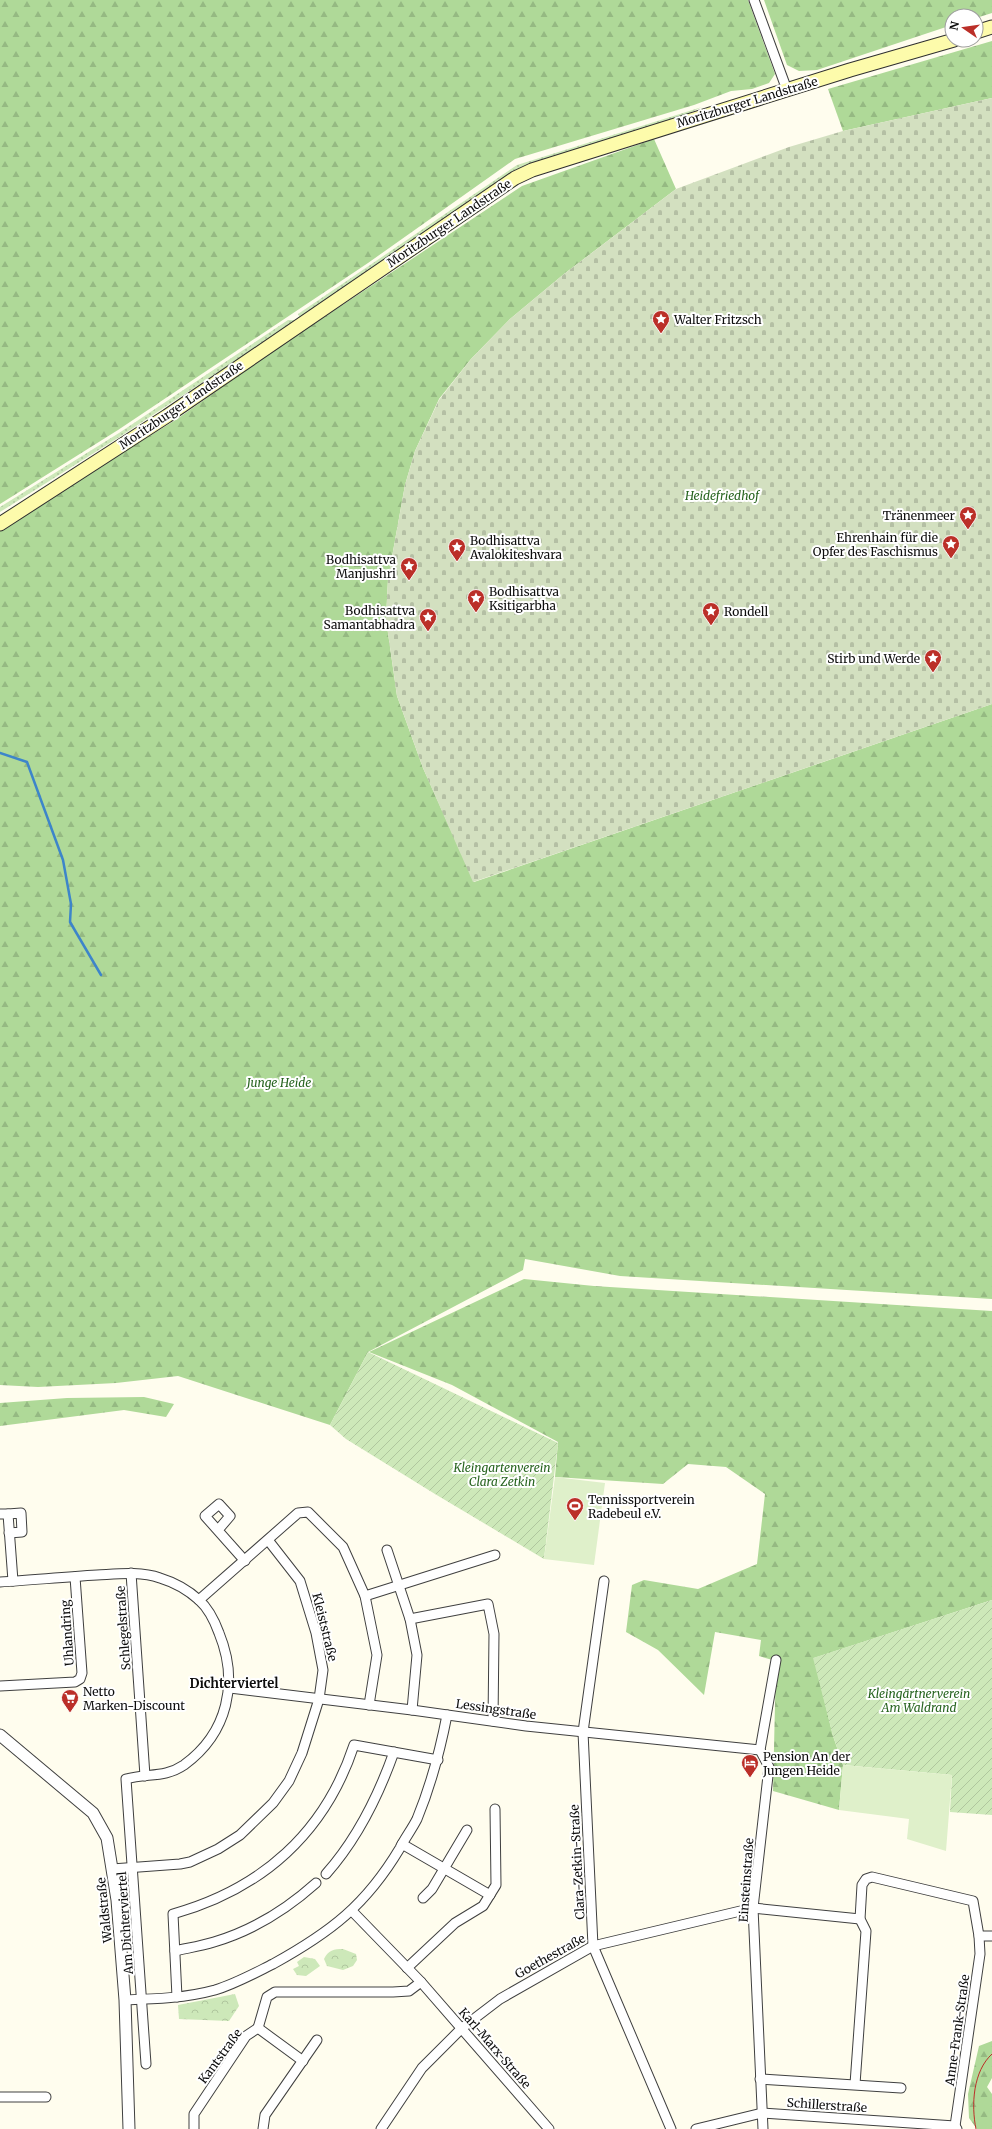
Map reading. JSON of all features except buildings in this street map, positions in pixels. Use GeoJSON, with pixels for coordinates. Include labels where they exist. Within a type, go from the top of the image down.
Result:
{"type":"FeatureCollection","features":[{"type":"Feature","properties":{"kind":"main road","name":"Moritzburger Landstraße"},"geometry":{"type":"LineString","coordinates":[[0,524],[167,416],[514,178],[561,161],[787,90],[944,43]]}},
{"type":"Feature","properties":{"kind":"street"},"geometry":{"type":"LineString","coordinates":[[754,0],[787,90]]}},
{"type":"Feature","properties":{"kind":"street"},"geometry":{"type":"LineString","coordinates":[[199,1600],[245,1562],[298,1513],[308,1512],[343,1548],[364,1596],[377,1655],[369,1705]]}},
{"type":"Feature","properties":{"kind":"street"},"geometry":{"type":"LineString","coordinates":[[9,1533],[22,1532],[21,1513],[4,1514],[9,1533],[13,1581]]}},
{"type":"Feature","properties":{"kind":"street"},"geometry":{"type":"LineString","coordinates":[[218,1530],[245,1562]]}},
{"type":"Feature","properties":{"kind":"street","name":"Kleiststraße"},"geometry":{"type":"LineString","coordinates":[[112,1869],[190,1862],[218,1849],[240,1835],[260,1818],[289,1781],[305,1746],[320,1699],[323,1670],[316,1633],[300,1581],[268,1540]]}},
{"type":"Feature","properties":{"kind":"street"},"geometry":{"type":"LineString","coordinates":[[387,1550],[400,1585],[410,1619],[417,1654],[412,1710]]}},
{"type":"Feature","properties":{"kind":"street"},"geometry":{"type":"LineString","coordinates":[[364,1596],[494,1555]]}},
{"type":"Feature","properties":{"kind":"street"},"geometry":{"type":"LineString","coordinates":[[0,1582],[131,1573],[158,1577],[181,1587],[199,1600],[215,1622],[224,1646],[230,1688],[224,1714],[213,1734],[197,1754],[183,1765],[166,1774],[146,1776]]}},
{"type":"Feature","properties":{"kind":"street","name":"Schlegelstraße"},"geometry":{"type":"LineString","coordinates":[[131,1573],[146,1776]]}},
{"type":"Feature","properties":{"kind":"street","name":"Uhlandring"},"geometry":{"type":"LineString","coordinates":[[0,1686],[75,1682],[80,1679],[82,1673],[75,1576]]}},
{"type":"Feature","properties":{"kind":"street","name":"Clara-Zetkin-Straße"},"geometry":{"type":"LineString","coordinates":[[604,1581],[583,1732],[592,1946],[670,2129]]}},
{"type":"Feature","properties":{"kind":"street"},"geometry":{"type":"LineString","coordinates":[[410,1619],[488,1604],[494,1634],[492,1721]]}},
{"type":"Feature","properties":{"kind":"street"},"geometry":{"type":"LineString","coordinates":[[760,1750],[776,1660]]}},
{"type":"Feature","properties":{"kind":"street","name":"Lessingstraße"},"geometry":{"type":"LineString","coordinates":[[230,1688],[583,1732],[760,1750]]}},
{"type":"Feature","properties":{"kind":"street"},"geometry":{"type":"LineString","coordinates":[[125,2000],[142,2000],[215,1990],[263,1969],[315,1940],[352,1911],[388,1868],[416,1820],[438,1760],[447,1715]]}},
{"type":"Feature","properties":{"kind":"street","name":"Waldstraße"},"geometry":{"type":"LineString","coordinates":[[0,1735],[93,1813],[102,1826],[107,1838],[117,1900],[125,2000],[130,2129]]}},
{"type":"Feature","properties":{"kind":"street"},"geometry":{"type":"LineString","coordinates":[[177,1996],[173,1914],[212,1902],[235,1890],[256,1877],[291,1849],[315,1823],[328,1803],[348,1764],[354,1745],[438,1760]]}},
{"type":"Feature","properties":{"kind":"street","name":"Einsteinstraße"},"geometry":{"type":"LineString","coordinates":[[760,1750],[769,1767],[754,1908],[763,2129]]}},
{"type":"Feature","properties":{"kind":"street"},"geometry":{"type":"LineString","coordinates":[[326,1874],[342,1856],[362,1825],[381,1790],[394,1752]]}},
{"type":"Feature","properties":{"kind":"street","name":"Am Dichterviertel"},"geometry":{"type":"LineString","coordinates":[[146,1776],[126,1780],[146,2064]]}},
{"type":"Feature","properties":{"kind":"street"},"geometry":{"type":"LineString","coordinates":[[407,1968],[455,1923],[483,1906],[496,1885],[495,1809]]}},
{"type":"Feature","properties":{"kind":"street"},"geometry":{"type":"LineString","coordinates":[[423,1898],[432,1889],[467,1830]]}},
{"type":"Feature","properties":{"kind":"street"},"geometry":{"type":"LineString","coordinates":[[402,1844],[490,1895]]}},
{"type":"Feature","properties":{"kind":"street","name":"Anne-Frank-Straße"},"geometry":{"type":"LineString","coordinates":[[860,1919],[862,1885],[866,1879],[872,1877],[973,1901],[979,1936],[980,1954],[956,2128]]}},
{"type":"Feature","properties":{"kind":"street"},"geometry":{"type":"LineString","coordinates":[[175,1951],[214,1942],[253,1926],[296,1901],[316,1883]]}},
{"type":"Feature","properties":{"kind":"street","name":"Goethestraße"},"geometry":{"type":"LineString","coordinates":[[381,2129],[422,2068],[462,2028],[500,1999],[592,1946],[754,1908],[860,1919]]}},
{"type":"Feature","properties":{"kind":"street","name":"Karl-Marx-Straße"},"geometry":{"type":"LineString","coordinates":[[352,1911],[421,1982],[550,2129]]}},
{"type":"Feature","properties":{"kind":"street"},"geometry":{"type":"LineString","coordinates":[[855,2084],[866,1931],[860,1919]]}},
{"type":"Feature","properties":{"kind":"street"},"geometry":{"type":"LineString","coordinates":[[979,1936],[992,1936]]}},
{"type":"Feature","properties":{"kind":"street"},"geometry":{"type":"LineString","coordinates":[[258,2028],[267,1997],[275,1992],[393,1992],[409,1990],[421,1982]]}},
{"type":"Feature","properties":{"kind":"street","name":"Kantstraße"},"geometry":{"type":"LineString","coordinates":[[194,2129],[194,2114],[246,2036],[258,2028],[303,2061]]}},
{"type":"Feature","properties":{"kind":"street"},"geometry":{"type":"LineString","coordinates":[[263,2129],[265,2115],[317,2040]]}},
{"type":"Feature","properties":{"kind":"street","name":"Schillerstraße"},"geometry":{"type":"LineString","coordinates":[[760,2079],[901,2088]]}},
{"type":"Feature","properties":{"kind":"street"},"geometry":{"type":"LineString","coordinates":[[0,2097],[46,2097]]}},
{"type":"Feature","properties":{"kind":"street","name":"Schillerstraße"},"geometry":{"type":"LineString","coordinates":[[696,2129],[762,2113],[956,2128]]}},
{"type":"Feature","properties":{"kind":"green space"},"geometry":{"type":"Polygon","coordinates":[[[0,0],[748,0],[775,74],[769,83],[752,89],[731,91],[694,105],[515,159],[368,263],[118,430],[0,504],[0,0]]]}},
{"type":"Feature","properties":{"kind":"green space"},"geometry":{"type":"Polygon","coordinates":[[[764,0],[992,0],[992,13],[984,16],[984,8],[944,8],[944,28],[817,70],[799,71],[787,65],[764,0]]]}},
{"type":"Feature","properties":{"kind":"green space"},"geometry":{"type":"Polygon","coordinates":[[[992,41],[992,98],[843,131],[828,89],[968,48],[984,48],[984,43],[992,41]]]}},
{"type":"Feature","properties":{"kind":"green space","name":"Heidefriedhof"},"geometry":{"type":"Polygon","coordinates":[[[992,98],[992,704],[473,882],[423,768],[397,696],[386,619],[388,579],[405,485],[415,451],[439,400],[471,359],[510,319],[564,274],[676,189],[789,147],[843,131],[992,98]]]}},
{"type":"Feature","properties":{"kind":"green space"},"geometry":{"type":"Polygon","coordinates":[[[702,107],[673,121],[544,159],[517,170],[300,318],[298,314],[517,165],[702,107]]]}},
{"type":"Feature","properties":{"kind":"green space","name":"Junge Heide"},"geometry":{"type":"Polygon","coordinates":[[[654,139],[676,189],[564,274],[510,319],[471,359],[439,399],[415,451],[405,485],[388,579],[386,619],[397,696],[423,768],[474,882],[992,704],[992,1299],[620,1276],[525,1259],[523,1270],[368,1352],[330,1425],[178,1376],[116,1383],[38,1387],[0,1385],[0,529],[177,419],[282,345],[522,186],[654,139]]]}},
{"type":"Feature","properties":{"kind":"green space"},"geometry":{"type":"Polygon","coordinates":[[[288,320],[294,320],[294,322],[121,436],[0,512],[0,507],[119,433],[288,320]]]}},
{"type":"Feature","properties":{"kind":"green space"},"geometry":{"type":"Polygon","coordinates":[[[524,1279],[594,1286],[992,1311],[992,1600],[814,1658],[833,1736],[843,1765],[839,1810],[773,1791],[776,1661],[759,1656],[761,1640],[715,1632],[704,1695],[658,1650],[626,1632],[632,1585],[644,1580],[698,1589],[757,1564],[765,1494],[726,1467],[688,1464],[663,1484],[555,1477],[558,1442],[452,1385],[369,1352],[524,1279]]]}},
{"type":"Feature","properties":{"kind":"green space","name":"Kleingartenverein Clara Zetkin"},"geometry":{"type":"Polygon","coordinates":[[[368,1352],[558,1443],[544,1559],[346,1439],[330,1425],[368,1352]]]}},
{"type":"Feature","properties":{"kind":"green space"},"geometry":{"type":"Polygon","coordinates":[[[144,1397],[174,1404],[166,1417],[124,1410],[0,1426],[0,1403],[67,1398],[144,1397]]]}},
{"type":"Feature","properties":{"kind":"green space","name":"Tennissportverein Radebeul e.V."},"geometry":{"type":"Polygon","coordinates":[[[555,1477],[605,1483],[594,1565],[544,1559],[555,1477]]]}},
{"type":"Feature","properties":{"kind":"green space","name":"Kleingärtnerverein Am Waldrand"},"geometry":{"type":"Polygon","coordinates":[[[992,1600],[992,1815],[950,1812],[952,1775],[843,1765],[833,1736],[813,1658],[992,1600]]]}},
{"type":"Feature","properties":{"kind":"green space"},"geometry":{"type":"Polygon","coordinates":[[[843,1765],[952,1775],[946,1851],[907,1839],[909,1819],[839,1810],[843,1765]]]}},
{"type":"Feature","properties":{"kind":"green space"},"geometry":{"type":"Polygon","coordinates":[[[343,1949],[356,1954],[357,1960],[353,1966],[343,1970],[327,1966],[324,1959],[327,1954],[334,1950],[343,1949]]]}},
{"type":"Feature","properties":{"kind":"green space"},"geometry":{"type":"Polygon","coordinates":[[[304,1957],[315,1959],[320,1966],[306,1976],[297,1975],[293,1969],[299,1966],[297,1962],[304,1957]]]}},
{"type":"Feature","properties":{"kind":"green space"},"geometry":{"type":"Polygon","coordinates":[[[235,1994],[239,2006],[229,2021],[179,2019],[178,2005],[235,1994]]]}},
{"type":"Feature","properties":{"kind":"green space"},"geometry":{"type":"Polygon","coordinates":[[[992,2041],[992,2078],[987,2087],[992,2094],[992,2129],[977,2129],[969,2118],[968,2094],[979,2046],[992,2041]]]}},
{"type":"Feature","properties":{"kind":"waterway"},"geometry":{"type":"LineString","coordinates":[[0,753],[27,762],[63,860],[71,904],[70,922],[101,975]]}},
{"type":"Feature","properties":{"kind":"tram line"},"geometry":{"type":"LineString","coordinates":[[976,2129],[974,2120],[974,2099],[977,2079],[986,2061],[992,2054]]}},
{"type":"Feature","properties":{"kind":"place","name":"Walter Fritzsch"},"geometry":{"type":"Point","coordinates":[661,334]}},
{"type":"Feature","properties":{"kind":"place","name":"Tränenmeer"},"geometry":{"type":"Point","coordinates":[968,530]}},
{"type":"Feature","properties":{"kind":"place","name":"Ehrenhain für die Opfer des Faschismus"},"geometry":{"type":"Point","coordinates":[951,559]}},
{"type":"Feature","properties":{"kind":"place","name":"Bodhisattva Avalokiteshvara"},"geometry":{"type":"Point","coordinates":[457,562]}},
{"type":"Feature","properties":{"kind":"place","name":"Bodhisattva Manjushri"},"geometry":{"type":"Point","coordinates":[409,581]}},
{"type":"Feature","properties":{"kind":"place","name":"Bodhisattva Ksitigarbha"},"geometry":{"type":"Point","coordinates":[476,613]}},
{"type":"Feature","properties":{"kind":"place","name":"Rondell"},"geometry":{"type":"Point","coordinates":[711,626]}},
{"type":"Feature","properties":{"kind":"place","name":"Bodhisattva Samantabhadra"},"geometry":{"type":"Point","coordinates":[428,632]}},
{"type":"Feature","properties":{"kind":"place","name":"Stirb und Werde"},"geometry":{"type":"Point","coordinates":[933,673]}},
{"type":"Feature","properties":{"kind":"place","name":"Tennissportverein Radebeul e.V."},"geometry":{"type":"Point","coordinates":[575,1521]}},
{"type":"Feature","properties":{"kind":"place","name":"Netto Marken-Discount"},"geometry":{"type":"Point","coordinates":[70,1713]}},
{"type":"Feature","properties":{"kind":"place","name":"Pension An der Jungen Heide"},"geometry":{"type":"Point","coordinates":[750,1778]}},
{"type":"Feature","properties":{"kind":"district","name":"Dichterviertel"},"geometry":{"type":"Point","coordinates":[234,1683]}}]}
